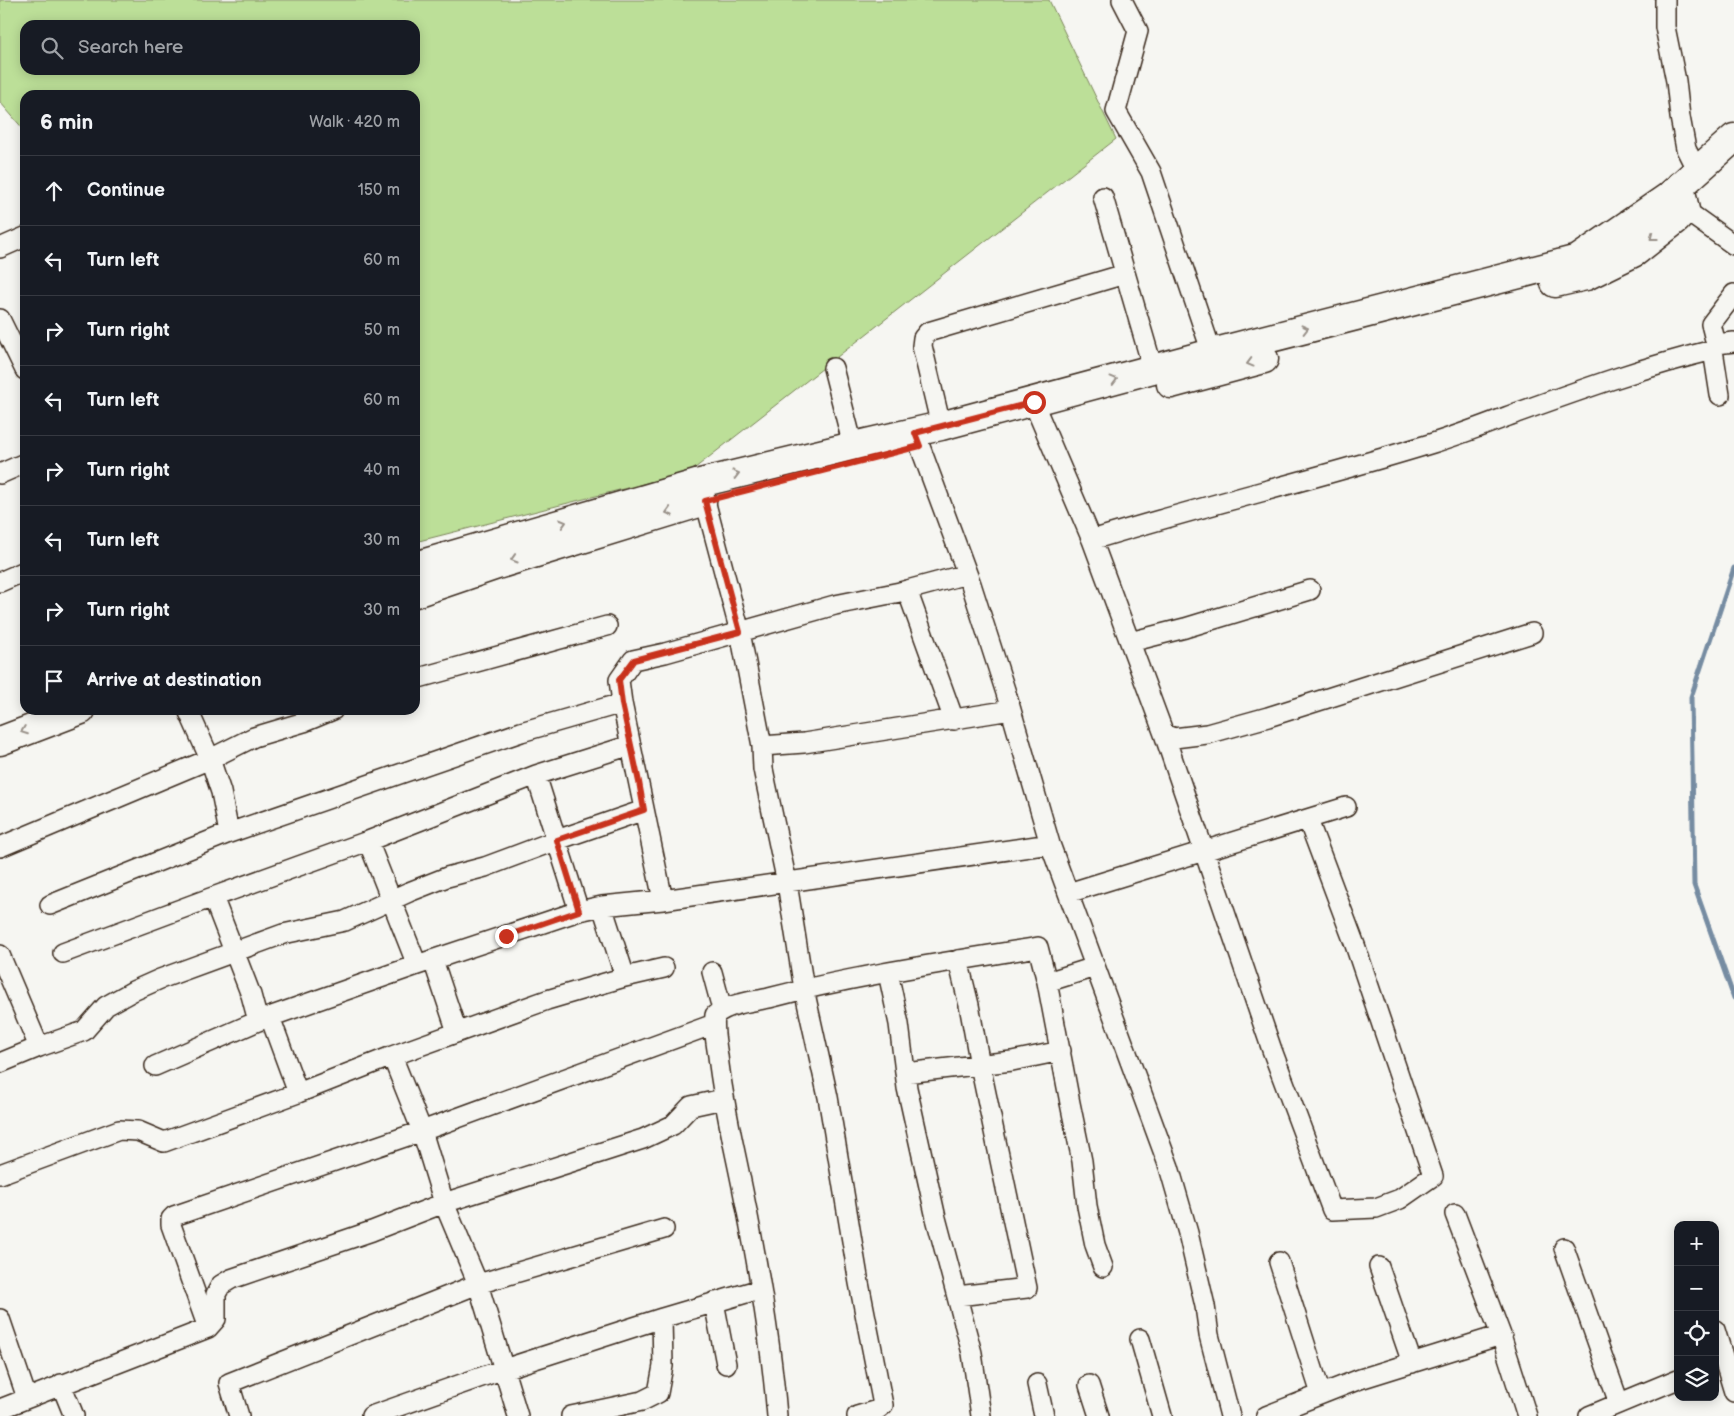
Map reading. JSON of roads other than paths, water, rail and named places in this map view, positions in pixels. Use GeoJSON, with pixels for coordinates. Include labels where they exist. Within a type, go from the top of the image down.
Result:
{"type":"FeatureCollection","features":[{"type":"Feature","properties":{"kind":"street"},"geometry":{"type":"LineString","coordinates":[[1122,0],[1138,31],[1116,111],[1151,172],[1212,353]]}},
{"type":"Feature","properties":{"kind":"street"},"geometry":{"type":"LineString","coordinates":[[420,565],[917,439],[1376,329],[1586,276],[1635,252],[1677,219],[1687,189],[1686,150],[1676,81],[1665,27],[1665,0]]}},
{"type":"Feature","properties":{"kind":"street"},"geometry":{"type":"LineString","coordinates":[[420,591],[703,492],[853,446],[917,439],[941,426],[1037,410],[1153,369],[1578,259],[1668,197],[1687,189],[1734,138]]}},
{"type":"Feature","properties":{"kind":"street"},"geometry":{"type":"LineString","coordinates":[[1687,189],[1734,245]]}},
{"type":"Feature","properties":{"kind":"street"},"geometry":{"type":"LineString","coordinates":[[1103,197],[1153,369]]}},
{"type":"Feature","properties":{"kind":"street"},"geometry":{"type":"LineString","coordinates":[[0,248],[20,239]]}},
{"type":"Feature","properties":{"kind":"street"},"geometry":{"type":"LineString","coordinates":[[941,426],[922,346],[922,338],[928,332],[1125,274]]}},
{"type":"Feature","properties":{"kind":"street"},"geometry":{"type":"LineString","coordinates":[[1720,395],[1721,346],[1711,324],[1734,294]]}},
{"type":"Feature","properties":{"kind":"street"},"geometry":{"type":"LineString","coordinates":[[0,319],[14,353]]}},
{"type":"Feature","properties":{"kind":"street"},"geometry":{"type":"LineString","coordinates":[[1092,540],[1149,522],[1282,487],[1436,442],[1574,392],[1721,346]]}},
{"type":"Feature","properties":{"kind":"street"},"geometry":{"type":"LineString","coordinates":[[834,368],[853,446]]}},
{"type":"Feature","properties":{"kind":"street"},"geometry":{"type":"LineString","coordinates":[[1037,410],[1092,540],[1164,734],[1272,1050],[1332,1210],[1376,1208],[1400,1199],[1432,1176],[1355,945],[1308,820]]}},
{"type":"Feature","properties":{"kind":"street"},"geometry":{"type":"LineString","coordinates":[[917,439],[967,574],[1036,791],[1050,844],[1169,1167],[1188,1233],[1205,1306],[1209,1335],[1230,1416]]}},
{"type":"Feature","properties":{"kind":"street"},"geometry":{"type":"LineString","coordinates":[[0,474],[20,465]]}},
{"type":"Feature","properties":{"kind":"street"},"geometry":{"type":"LineString","coordinates":[[703,492],[740,632],[762,746],[763,769],[787,883],[804,989],[828,1097],[857,1273],[883,1405],[877,1410],[857,1416]]}},
{"type":"Feature","properties":{"kind":"street"},"geometry":{"type":"LineString","coordinates":[[0,582],[20,573]]}},
{"type":"Feature","properties":{"kind":"street"},"geometry":{"type":"LineString","coordinates":[[663,900],[622,704],[619,680],[634,660],[835,605],[907,590],[967,574]]}},
{"type":"Feature","properties":{"kind":"street"},"geometry":{"type":"LineString","coordinates":[[907,590],[954,720]]}},
{"type":"Feature","properties":{"kind":"street"},"geometry":{"type":"LineString","coordinates":[[1130,642],[1185,628],[1310,590]]}},
{"type":"Feature","properties":{"kind":"street"},"geometry":{"type":"LineString","coordinates":[[420,678],[606,626]]}},
{"type":"Feature","properties":{"kind":"street"},"geometry":{"type":"LineString","coordinates":[[1164,734],[1174,738],[1192,737],[1233,726],[1532,633]]}},
{"type":"Feature","properties":{"kind":"street"},"geometry":{"type":"LineString","coordinates":[[50,905],[229,834],[521,732],[622,704]]}},
{"type":"Feature","properties":{"kind":"street"},"geometry":{"type":"LineString","coordinates":[[762,746],[804,743],[1011,710]]}},
{"type":"Feature","properties":{"kind":"street"},"geometry":{"type":"LineString","coordinates":[[0,721],[20,713]]}},
{"type":"Feature","properties":{"kind":"street"},"geometry":{"type":"LineString","coordinates":[[0,740],[68,715]]}},
{"type":"Feature","properties":{"kind":"street"},"geometry":{"type":"LineString","coordinates":[[190,715],[210,759],[221,792],[229,834]]}},
{"type":"Feature","properties":{"kind":"street"},"geometry":{"type":"LineString","coordinates":[[0,847],[210,759],[254,737],[321,715]]}},
{"type":"Feature","properties":{"kind":"street"},"geometry":{"type":"LineString","coordinates":[[63,953],[368,841],[536,775],[631,745]]}},
{"type":"Feature","properties":{"kind":"street"},"geometry":{"type":"LineString","coordinates":[[536,775],[579,911]]}},
{"type":"Feature","properties":{"kind":"street"},"geometry":{"type":"LineString","coordinates":[[1068,893],[1346,807]]}},
{"type":"Feature","properties":{"kind":"street"},"geometry":{"type":"LineString","coordinates":[[0,1064],[39,1047],[84,1031],[106,1006],[133,991],[203,963],[283,934],[344,921],[447,878],[485,867],[644,810]]}},
{"type":"Feature","properties":{"kind":"street"},"geometry":{"type":"LineString","coordinates":[[368,841],[391,901],[425,962],[457,1032]]}},
{"type":"Feature","properties":{"kind":"street"},"geometry":{"type":"LineString","coordinates":[[155,1066],[264,1019],[425,962],[579,911],[602,906],[663,900],[787,883],[1050,844]]}},
{"type":"Feature","properties":{"kind":"street"},"geometry":{"type":"LineString","coordinates":[[213,897],[251,996],[264,1019],[298,1093]]}},
{"type":"Feature","properties":{"kind":"street"},"geometry":{"type":"LineString","coordinates":[[602,906],[625,977]]}},
{"type":"Feature","properties":{"kind":"street"},"geometry":{"type":"LineString","coordinates":[[208,1328],[171,1225],[171,1219],[174,1216],[422,1131],[718,1017],[734,1005],[888,972],[1038,947],[1048,982],[1082,1161],[1087,1206],[1095,1245],[1102,1267]]}},
{"type":"Feature","properties":{"kind":"street"},"geometry":{"type":"LineString","coordinates":[[0,955],[39,1047]]}},
{"type":"Feature","properties":{"kind":"street"},"geometry":{"type":"LineString","coordinates":[[957,1296],[1027,1288],[969,1005],[958,960]]}},
{"type":"Feature","properties":{"kind":"street"},"geometry":{"type":"LineString","coordinates":[[1048,982],[1095,967]]}},
{"type":"Feature","properties":{"kind":"street"},"geometry":{"type":"LineString","coordinates":[[0,1174],[119,1130],[138,1131],[164,1142],[547,1000],[625,977],[664,968]]}},
{"type":"Feature","properties":{"kind":"street"},"geometry":{"type":"LineString","coordinates":[[712,972],[718,1017],[723,1098],[743,1192],[760,1289],[774,1376],[777,1416]]}},
{"type":"Feature","properties":{"kind":"street"},"geometry":{"type":"LineString","coordinates":[[888,972],[899,1024],[907,1088],[936,1218],[972,1353],[981,1416]]}},
{"type":"Feature","properties":{"kind":"street"},"geometry":{"type":"LineString","coordinates":[[906,1073],[1012,1061],[1060,1051]]}},
{"type":"Feature","properties":{"kind":"street"},"geometry":{"type":"LineString","coordinates":[[392,1056],[422,1131],[444,1202],[478,1284],[518,1416]]}},
{"type":"Feature","properties":{"kind":"street"},"geometry":{"type":"LineString","coordinates":[[0,1409],[208,1328],[216,1319],[216,1294],[221,1285],[231,1279],[346,1240],[444,1202],[644,1140],[673,1125],[691,1106],[723,1098]]}},
{"type":"Feature","properties":{"kind":"street"},"geometry":{"type":"LineString","coordinates":[[1455,1214],[1501,1335],[1528,1416]]}},
{"type":"Feature","properties":{"kind":"street"},"geometry":{"type":"LineString","coordinates":[[239,1416],[229,1383],[478,1284],[664,1229]]}},
{"type":"Feature","properties":{"kind":"street"},"geometry":{"type":"LineString","coordinates":[[1564,1248],[1619,1403]]}},
{"type":"Feature","properties":{"kind":"street"},"geometry":{"type":"LineString","coordinates":[[1279,1262],[1321,1394]]}},
{"type":"Feature","properties":{"kind":"street"},"geometry":{"type":"LineString","coordinates":[[1379,1268],[1412,1362]]}},
{"type":"Feature","properties":{"kind":"street"},"geometry":{"type":"LineString","coordinates":[[371,1416],[504,1369],[662,1318],[760,1289]]}},
{"type":"Feature","properties":{"kind":"street"},"geometry":{"type":"LineString","coordinates":[[714,1302],[726,1364]]}},
{"type":"Feature","properties":{"kind":"street"},"geometry":{"type":"LineString","coordinates":[[571,1416],[642,1401],[658,1393],[663,1366],[662,1318]]}},
{"type":"Feature","properties":{"kind":"street"},"geometry":{"type":"LineString","coordinates":[[0,1319],[27,1398]]}},
{"type":"Feature","properties":{"kind":"street"},"geometry":{"type":"LineString","coordinates":[[1266,1416],[1321,1394],[1412,1362],[1501,1335]]}},
{"type":"Feature","properties":{"kind":"street"},"geometry":{"type":"LineString","coordinates":[[1140,1339],[1162,1416]]}},
{"type":"Feature","properties":{"kind":"street"},"geometry":{"type":"LineString","coordinates":[[1720,1362],[1734,1392]]}},
{"type":"Feature","properties":{"kind":"street"},"geometry":{"type":"LineString","coordinates":[[1589,1416],[1674,1381]]}},
{"type":"Feature","properties":{"kind":"street"},"geometry":{"type":"LineString","coordinates":[[61,1384],[74,1416]]}},
{"type":"Feature","properties":{"kind":"street"},"geometry":{"type":"LineString","coordinates":[[1037,1384],[1044,1416]]}},
{"type":"Feature","properties":{"kind":"street"},"geometry":{"type":"LineString","coordinates":[[1090,1385],[1099,1416]]}},
{"type":"Feature","properties":{"kind":"waterway"},"geometry":{"type":"LineString","coordinates":[[1734,568],[1691,697],[1694,885],[1734,998]]}}]}
